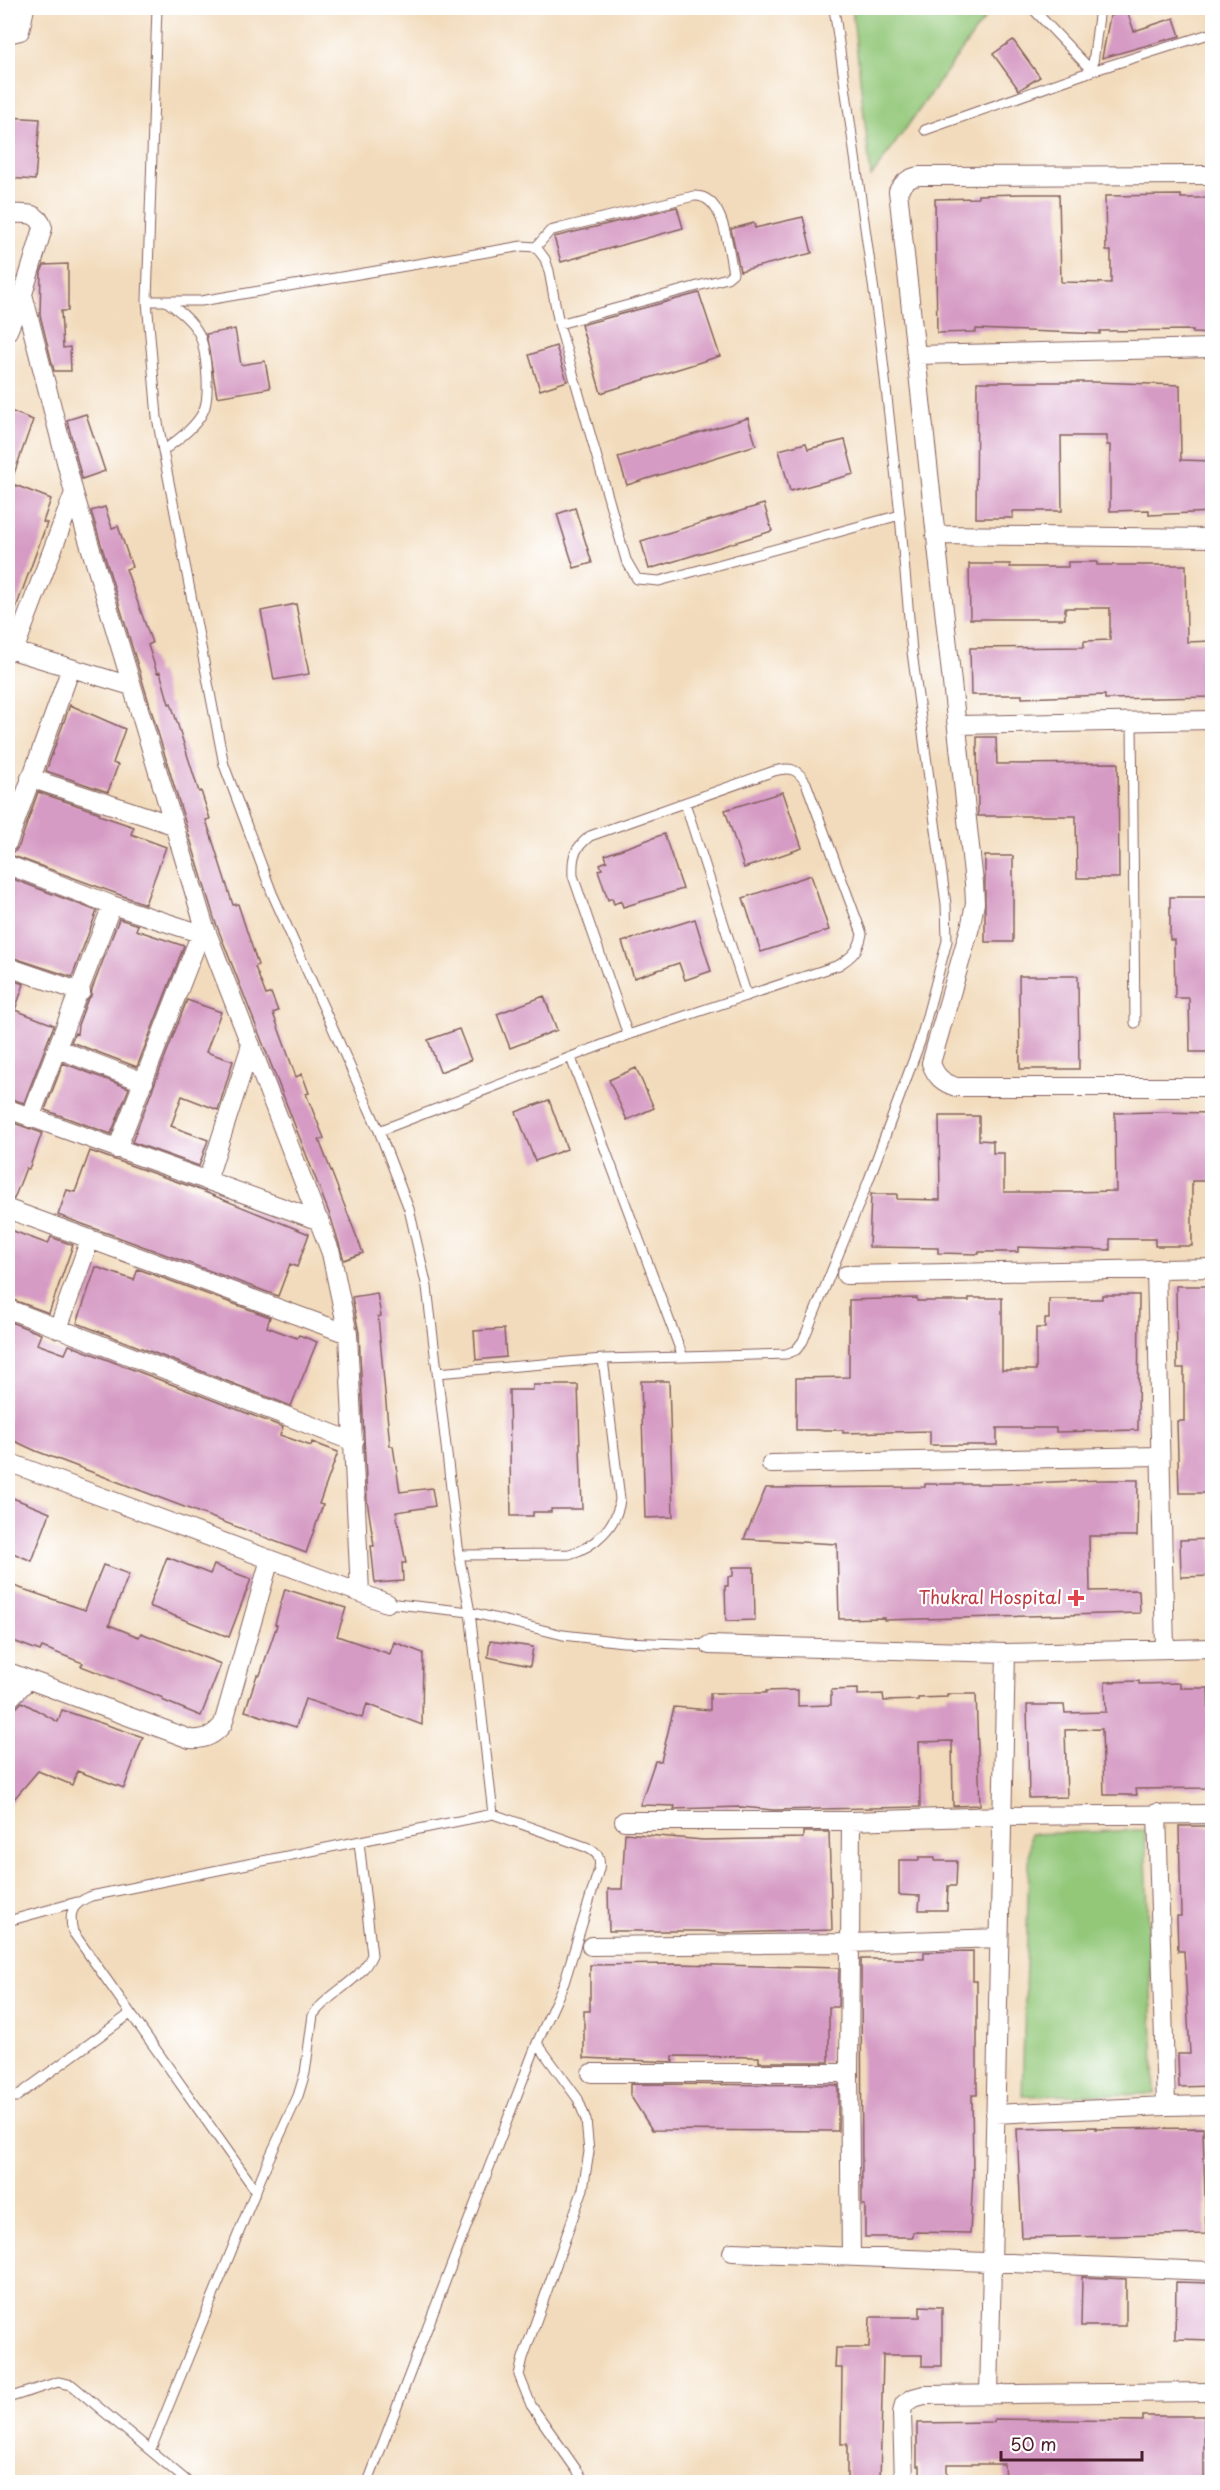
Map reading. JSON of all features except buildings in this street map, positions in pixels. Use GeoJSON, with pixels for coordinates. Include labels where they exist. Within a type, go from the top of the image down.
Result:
{"type":"FeatureCollection","features":[{"type":"Feature","properties":{"kind":"street"},"geometry":{"type":"LineString","coordinates":[[8,34],[20,31],[25,8]]}},
{"type":"Feature","properties":{"kind":"street"},"geometry":{"type":"LineString","coordinates":[[1212,175],[910,178],[898,191],[958,724],[975,903],[931,1063],[935,1075],[956,1087],[1212,1087]]}},
{"type":"Feature","properties":{"kind":"street"},"geometry":{"type":"LineString","coordinates":[[8,214],[34,214],[40,219],[43,228],[23,294],[8,331]]}},
{"type":"Feature","properties":{"kind":"street"},"geometry":{"type":"LineString","coordinates":[[23,294],[74,493],[203,930],[251,1045],[331,1253],[348,1334],[360,1593]]}},
{"type":"Feature","properties":{"kind":"street"},"geometry":{"type":"LineString","coordinates":[[917,355],[1212,348]]}},
{"type":"Feature","properties":{"kind":"street"},"geometry":{"type":"LineString","coordinates":[[74,493],[11,650],[131,686]]}},
{"type":"Feature","properties":{"kind":"street"},"geometry":{"type":"LineString","coordinates":[[935,535],[1212,538]]}},
{"type":"Feature","properties":{"kind":"street"},"geometry":{"type":"LineString","coordinates":[[8,842],[71,668]]}},
{"type":"Feature","properties":{"kind":"street"},"geometry":{"type":"LineString","coordinates":[[958,724],[1212,720]]}},
{"type":"Feature","properties":{"kind":"street"},"geometry":{"type":"LineString","coordinates":[[30,778],[173,825]]}},
{"type":"Feature","properties":{"kind":"street"},"geometry":{"type":"LineString","coordinates":[[8,865],[112,904],[203,930]]}},
{"type":"Feature","properties":{"kind":"street"},"geometry":{"type":"LineString","coordinates":[[30,1118],[81,992],[112,904]]}},
{"type":"Feature","properties":{"kind":"street"},"geometry":{"type":"LineString","coordinates":[[117,1149],[203,930]]}},
{"type":"Feature","properties":{"kind":"street"},"geometry":{"type":"LineString","coordinates":[[8,967],[81,992]]}},
{"type":"Feature","properties":{"kind":"street"},"geometry":{"type":"LineString","coordinates":[[207,1181],[251,1045]]}},
{"type":"Feature","properties":{"kind":"street"},"geometry":{"type":"LineString","coordinates":[[58,1049],[144,1082]]}},
{"type":"Feature","properties":{"kind":"street"},"geometry":{"type":"LineString","coordinates":[[8,1109],[320,1221]]}},
{"type":"Feature","properties":{"kind":"street"},"geometry":{"type":"LineString","coordinates":[[8,1209],[348,1334]]}},
{"type":"Feature","properties":{"kind":"street"},"geometry":{"type":"LineString","coordinates":[[58,1329],[90,1239]]}},
{"type":"Feature","properties":{"kind":"street"},"geometry":{"type":"LineString","coordinates":[[846,1275],[1212,1268]]}},
{"type":"Feature","properties":{"kind":"street"},"geometry":{"type":"LineString","coordinates":[[1156,1269],[1165,1649]]}},
{"type":"Feature","properties":{"kind":"street"},"geometry":{"type":"LineString","coordinates":[[8,1309],[354,1442]]}},
{"type":"Feature","properties":{"kind":"street"},"geometry":{"type":"LineString","coordinates":[[771,1464],[1160,1456]]}},
{"type":"Feature","properties":{"kind":"street"},"geometry":{"type":"LineString","coordinates":[[8,1462],[387,1603]]}},
{"type":"Feature","properties":{"kind":"street"},"geometry":{"type":"LineString","coordinates":[[8,1672],[190,1739],[203,1740],[218,1731],[223,1724],[270,1559]]}},
{"type":"Feature","properties":{"kind":"street"},"geometry":{"type":"LineString","coordinates":[[709,1644],[1006,1653],[1212,1648]]}},
{"type":"Feature","properties":{"kind":"street"},"geometry":{"type":"LineString","coordinates":[[988,2395],[1006,1653]]}},
{"type":"Feature","properties":{"kind":"street"},"geometry":{"type":"LineString","coordinates":[[8,1700],[28,1680]]}},
{"type":"Feature","properties":{"kind":"street"},"geometry":{"type":"LineString","coordinates":[[1157,1814],[1166,2106]]}},
{"type":"Feature","properties":{"kind":"street"},"geometry":{"type":"LineString","coordinates":[[624,1821],[851,1821],[1002,1815],[1212,1814]]}},
{"type":"Feature","properties":{"kind":"street"},"geometry":{"type":"LineString","coordinates":[[851,1821],[849,2073],[851,2257]]}},
{"type":"Feature","properties":{"kind":"street"},"geometry":{"type":"LineString","coordinates":[[591,1946],[851,1943],[999,1938]]}},
{"type":"Feature","properties":{"kind":"street"},"geometry":{"type":"LineString","coordinates":[[591,2073],[849,2073]]}},
{"type":"Feature","properties":{"kind":"street"},"geometry":{"type":"LineString","coordinates":[[995,2114],[1212,2105]]}},
{"type":"Feature","properties":{"kind":"street"},"geometry":{"type":"LineString","coordinates":[[732,2252],[1212,2271]]}},
{"type":"Feature","properties":{"kind":"street"},"geometry":{"type":"LineString","coordinates":[[904,2482],[902,2413],[904,2404],[913,2398],[924,2395],[1212,2392]]}},
{"type":"Feature","properties":{"kind":"lane"},"geometry":{"type":"LineString","coordinates":[[157,8],[147,301],[157,417],[163,451],[224,765],[272,893],[379,1131],[410,1209],[427,1287],[459,1555],[470,1612],[493,1814]]}},
{"type":"Feature","properties":{"kind":"lane"},"geometry":{"type":"LineString","coordinates":[[437,1373],[603,1359],[786,1354],[796,1350],[803,1341],[868,1182],[916,1053],[947,941],[945,904],[912,652],[880,334],[834,8]]}},
{"type":"Feature","properties":{"kind":"lane"},"geometry":{"type":"LineString","coordinates":[[1032,8],[1092,71]]}},
{"type":"Feature","properties":{"kind":"lane"},"geometry":{"type":"LineString","coordinates":[[1092,71],[1100,8]]}},
{"type":"Feature","properties":{"kind":"lane"},"geometry":{"type":"LineString","coordinates":[[925,130],[1092,71],[1212,33]]}},
{"type":"Feature","properties":{"kind":"lane"},"geometry":{"type":"LineString","coordinates":[[536,247],[550,231],[694,196],[702,196],[710,200],[723,225],[733,273],[728,278],[559,324]]}},
{"type":"Feature","properties":{"kind":"lane"},"geometry":{"type":"LineString","coordinates":[[147,301],[201,301],[522,246],[536,247],[545,259],[549,271],[559,324],[626,560],[637,579],[658,581],[900,515]]}},
{"type":"Feature","properties":{"kind":"lane"},"geometry":{"type":"LineString","coordinates":[[163,451],[187,431],[207,404],[205,367],[198,333],[186,318],[166,301]]}},
{"type":"Feature","properties":{"kind":"lane"},"geometry":{"type":"LineString","coordinates":[[1132,721],[1135,1023]]}},
{"type":"Feature","properties":{"kind":"lane"},"geometry":{"type":"LineString","coordinates":[[379,1131],[628,1035],[839,965],[852,957],[860,947],[862,934],[806,783],[799,771],[789,767],[774,771],[590,836],[577,846],[572,860],[573,876],[628,1035]]}},
{"type":"Feature","properties":{"kind":"lane"},"geometry":{"type":"LineString","coordinates":[[685,803],[747,996]]}},
{"type":"Feature","properties":{"kind":"lane"},"geometry":{"type":"LineString","coordinates":[[571,1058],[683,1357]]}},
{"type":"Feature","properties":{"kind":"lane"},"geometry":{"type":"LineString","coordinates":[[459,1555],[556,1555],[578,1552],[595,1542],[615,1519],[620,1499],[603,1359]]}},
{"type":"Feature","properties":{"kind":"lane"},"geometry":{"type":"LineString","coordinates":[[387,1603],[470,1612],[563,1635],[622,1642],[709,1644]]}},
{"type":"Feature","properties":{"kind":"lane"},"geometry":{"type":"LineString","coordinates":[[8,1921],[91,1896],[493,1814],[596,1852],[600,1859],[599,1869],[564,1983],[537,2043],[368,2482]]}},
{"type":"Feature","properties":{"kind":"lane"},"geometry":{"type":"LineString","coordinates":[[151,2449],[256,2191],[298,2096],[305,2073],[313,2015],[318,2008],[357,1977],[372,1955],[359,1842]]}},
{"type":"Feature","properties":{"kind":"lane"},"geometry":{"type":"LineString","coordinates":[[78,1901],[71,1910],[72,1932],[256,2191]]}},
{"type":"Feature","properties":{"kind":"lane"},"geometry":{"type":"LineString","coordinates":[[16,2097],[130,2014]]}},
{"type":"Feature","properties":{"kind":"lane"},"geometry":{"type":"LineString","coordinates":[[537,2043],[578,2099],[586,2120],[589,2152],[583,2189],[519,2375],[531,2405],[585,2482]]}},
{"type":"Feature","properties":{"kind":"lane"},"geometry":{"type":"LineString","coordinates":[[8,2398],[58,2382],[72,2385],[188,2482]]}},
{"type":"Feature","properties":{"kind":"green space"},"geometry":{"type":"Polygon","coordinates":[[[852,8],[992,8],[871,177],[852,8]]]}},
{"type":"Feature","properties":{"kind":"green space"},"geometry":{"type":"Polygon","coordinates":[[[1145,1830],[1155,2094],[1022,2096],[1030,1834],[1145,1830]]]}},
{"type":"Feature","properties":{"kind":"place","name":"Thukral Hospital"},"geometry":{"type":"Point","coordinates":[1076,1598]}}]}
